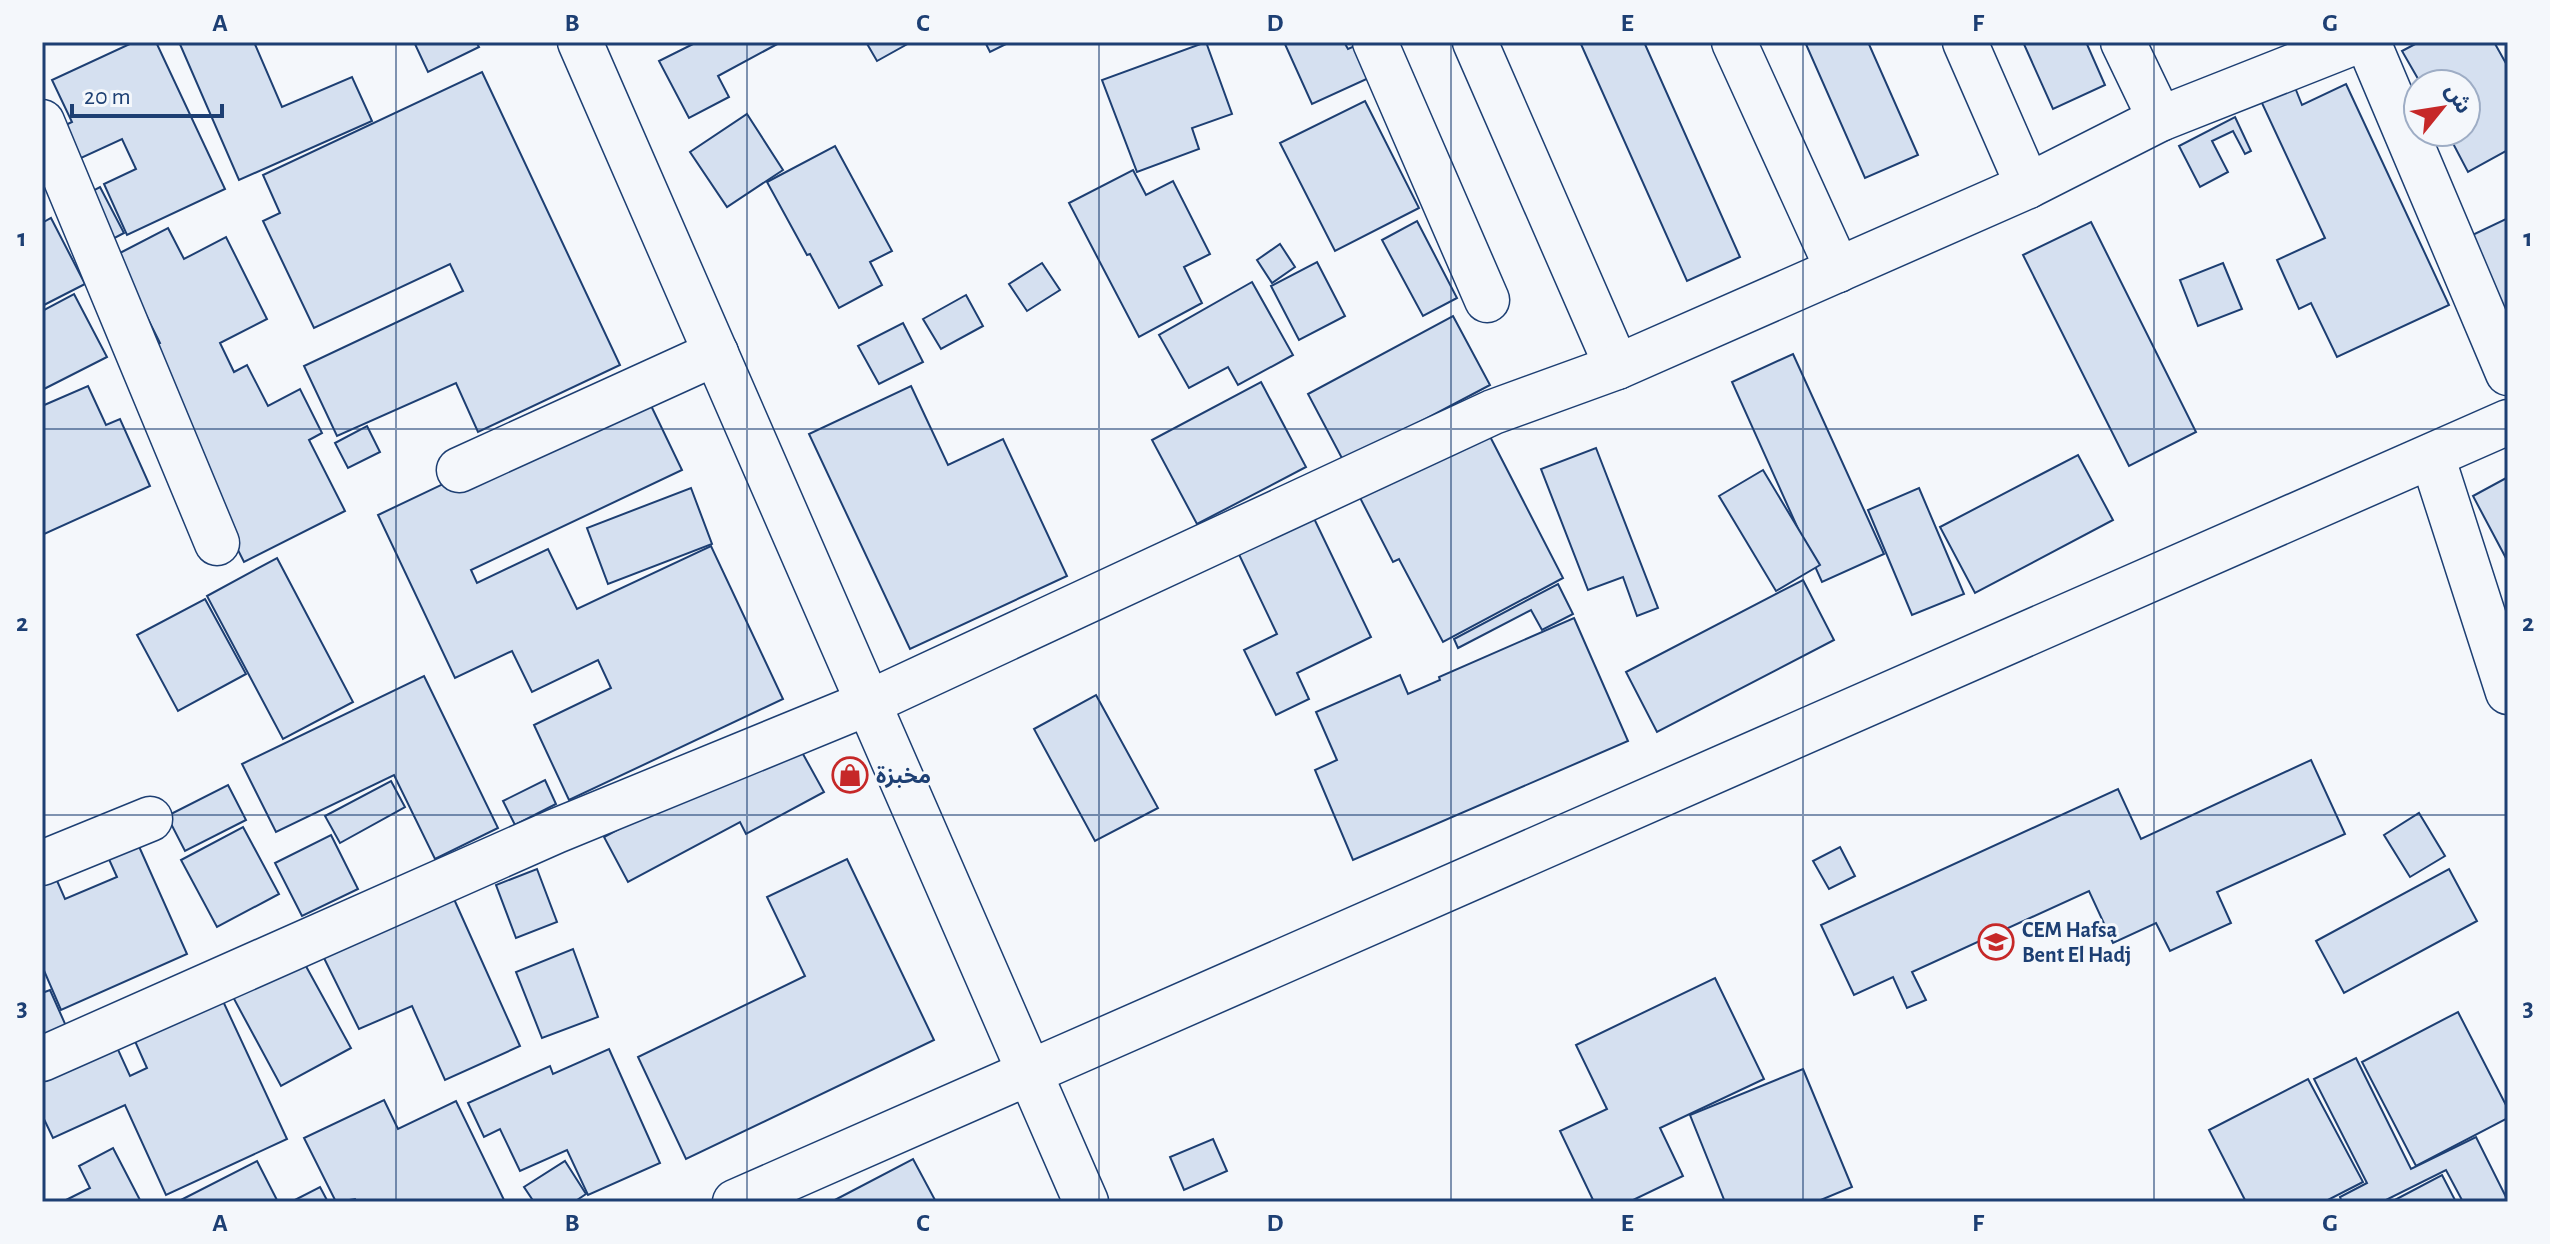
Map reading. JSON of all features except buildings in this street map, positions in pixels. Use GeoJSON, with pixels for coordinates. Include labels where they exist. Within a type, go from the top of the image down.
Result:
{"type":"FeatureCollection","features":[{"type":"Feature","properties":{"kind":"street"},"geometry":{"type":"LineString","coordinates":[[580,42],[1086,1202]]}},
{"type":"Feature","properties":{"kind":"street"},"geometry":{"type":"LineString","coordinates":[[1375,42],[1487,300]]}},
{"type":"Feature","properties":{"kind":"street"},"geometry":{"type":"LineString","coordinates":[[1475,42],[1617,367]]}},
{"type":"Feature","properties":{"kind":"street"},"geometry":{"type":"LineString","coordinates":[[1734,42],[1838,270]]}},
{"type":"Feature","properties":{"kind":"street"},"geometry":{"type":"LineString","coordinates":[[1965,42],[2028,186]]}},
{"type":"Feature","properties":{"kind":"street"},"geometry":{"type":"LineString","coordinates":[[2123,42],[2160,119]]}},
{"type":"Feature","properties":{"kind":"street"},"geometry":{"type":"LineString","coordinates":[[42,1059],[556,831],[868,703],[1436,437],[1493,412],[1617,367],[2028,186],[2160,119],[2355,42]]}},
{"type":"Feature","properties":{"kind":"street"},"geometry":{"type":"LineString","coordinates":[[2368,42],[2508,373]]}},
{"type":"Feature","properties":{"kind":"street"},"geometry":{"type":"LineString","coordinates":[[42,122],[217,543]]}},
{"type":"Feature","properties":{"kind":"street"},"geometry":{"type":"LineString","coordinates":[[459,470],[716,353]]}},
{"type":"Feature","properties":{"kind":"street"},"geometry":{"type":"LineString","coordinates":[[735,1202],[2508,422]]}},
{"type":"Feature","properties":{"kind":"street"},"geometry":{"type":"LineString","coordinates":[[2432,456],[2508,692]]}},
{"type":"Feature","properties":{"kind":"street"},"geometry":{"type":"LineString","coordinates":[[42,863],[150,819]]}},
{"type":"Feature","properties":{"kind":"place","name":"مخبزة"},"geometry":{"type":"Point","coordinates":[850,775]}},
{"type":"Feature","properties":{"kind":"place","name":"CEM Hafsa Bent El Hadj"},"geometry":{"type":"Point","coordinates":[1996,942]}}]}
